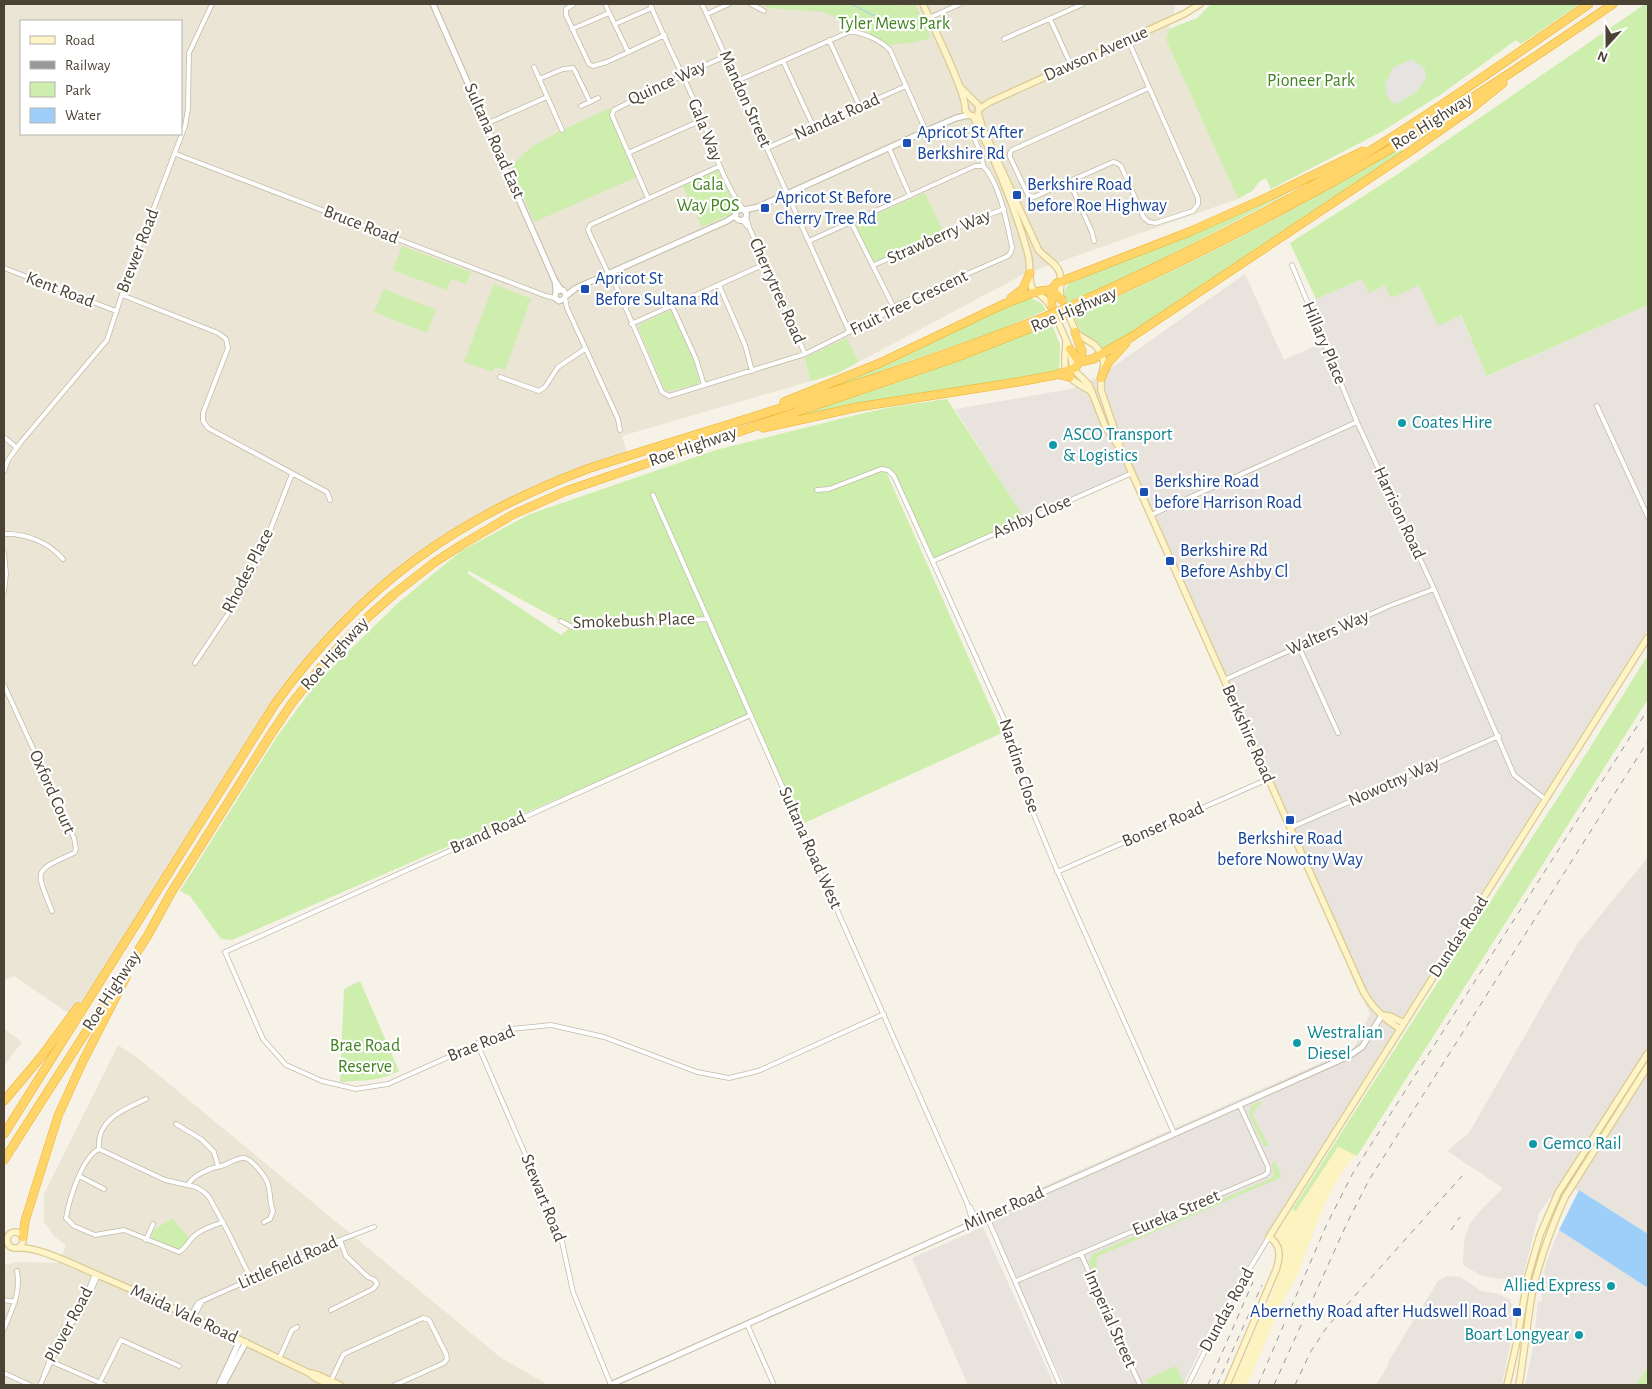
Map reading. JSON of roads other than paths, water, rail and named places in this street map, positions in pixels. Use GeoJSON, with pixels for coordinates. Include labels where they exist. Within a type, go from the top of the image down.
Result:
{"type":"FeatureCollection","features":[{"type":"Feature","properties":{"kind":"highway","name":"Roe Highway"},"geometry":{"type":"LineString","coordinates":[[1072,309],[1211,240],[1294,196],[1390,139],[1589,4]]}},
{"type":"Feature","properties":{"kind":"highway","name":"Roe Highway"},"geometry":{"type":"LineString","coordinates":[[4,1134],[101,977],[275,704],[324,642],[378,589],[426,551],[482,516],[534,490],[590,468],[978,343],[1072,309],[1184,261],[1298,201],[1402,142],[1534,58],[1613,4]]}},
{"type":"Feature","properties":{"kind":"highway"},"geometry":{"type":"LineString","coordinates":[[1070,349],[1075,357],[1081,360],[1091,360],[1133,336],[1420,145],[1472,108],[1534,58]]}},
{"type":"Feature","properties":{"kind":"highway"},"geometry":{"type":"LineString","coordinates":[[1052,308],[1051,291],[1054,285],[1060,282],[1156,246],[1229,215],[1390,139]]}},
{"type":"Feature","properties":{"kind":"highway"},"geometry":{"type":"LineString","coordinates":[[1004,304],[1022,290],[1030,273]]}},
{"type":"Feature","properties":{"kind":"highway"},"geometry":{"type":"LineString","coordinates":[[1060,273],[1076,276]]}},
{"type":"Feature","properties":{"kind":"highway"},"geometry":{"type":"LineString","coordinates":[[740,420],[880,363],[1004,304],[1036,292],[1051,291],[1062,300]]}},
{"type":"Feature","properties":{"kind":"highway","name":"Roe Highway"},"geometry":{"type":"LineString","coordinates":[[4,1160],[148,936],[171,893],[292,703],[328,657],[394,594],[462,544],[512,515],[566,492],[960,356],[1048,318]]}},
{"type":"Feature","properties":{"kind":"highway"},"geometry":{"type":"LineString","coordinates":[[731,434],[858,407],[1070,372],[1081,360],[1082,351],[1075,332]]}},
{"type":"Feature","properties":{"kind":"highway"},"geometry":{"type":"LineString","coordinates":[[1101,378],[1108,363],[1133,336]]}},
{"type":"Feature","properties":{"kind":"highway"},"geometry":{"type":"LineString","coordinates":[[23,1238],[25,1221],[58,1116],[83,1061],[148,936]]}},
{"type":"Feature","properties":{"kind":"highway"},"geometry":{"type":"LineString","coordinates":[[4,1102],[41,1057],[101,977]]}},
{"type":"Feature","properties":{"kind":"main road"},"geometry":{"type":"LineString","coordinates":[[923,4],[960,88],[983,129],[1038,249],[1060,273],[1062,300],[1075,332],[1098,348],[1102,354]]}},
{"type":"Feature","properties":{"kind":"main road","name":"Dawson Avenue"},"geometry":{"type":"LineString","coordinates":[[972,109],[1128,40],[1184,14],[1200,4]]}},
{"type":"Feature","properties":{"kind":"main road"},"geometry":{"type":"LineString","coordinates":[[972,109],[1011,204],[1028,255],[1030,284],[1052,308],[1070,349],[1072,357],[1070,372]]}},
{"type":"Feature","properties":{"kind":"main road"},"geometry":{"type":"LineString","coordinates":[[1065,338],[1064,364],[1092,392]]}},
{"type":"Feature","properties":{"kind":"main road","name":"Berkshire Road"},"geometry":{"type":"LineString","coordinates":[[1102,354],[1104,365],[1100,386],[1103,400],[1117,434],[1121,450]]}},
{"type":"Feature","properties":{"kind":"main road","name":"Berkshire Road"},"geometry":{"type":"LineString","coordinates":[[1070,372],[1087,381],[1105,426],[1121,450],[1132,473],[1363,991],[1386,1020],[1402,1026]]}},
{"type":"Feature","properties":{"kind":"main road","name":"Dundas Road"},"geometry":{"type":"LineString","coordinates":[[1227,1385],[1276,1270],[1279,1251],[1273,1240],[1269,1237],[1547,800],[1648,637]]}},
{"type":"Feature","properties":{"kind":"main road"},"geometry":{"type":"LineString","coordinates":[[1507,1385],[1517,1342],[1528,1276],[1540,1235],[1558,1194],[1648,1053]]}},
{"type":"Feature","properties":{"kind":"main road"},"geometry":{"type":"LineString","coordinates":[[1519,1385],[1533,1292],[1547,1240],[1566,1197],[1648,1066]]}},
{"type":"Feature","properties":{"kind":"main road"},"geometry":{"type":"LineString","coordinates":[[1558,1194],[1566,1197]]}},
{"type":"Feature","properties":{"kind":"main road"},"geometry":{"type":"LineString","coordinates":[[9,1246],[8,1238],[13,1232]]}},
{"type":"Feature","properties":{"kind":"main road"},"geometry":{"type":"LineString","coordinates":[[4,1234],[18,1233],[23,1238],[22,1246],[17,1248],[9,1246],[4,1239]]}},
{"type":"Feature","properties":{"kind":"main road","name":"Maida Vale Road"},"geometry":{"type":"LineString","coordinates":[[23,1238],[36,1248],[193,1316],[309,1373],[318,1374],[329,1383],[340,1385]]}},
{"type":"Feature","properties":{"kind":"main road","name":"Maida Vale Road"},"geometry":{"type":"LineString","coordinates":[[17,1248],[30,1249],[58,1258]]}},
{"type":"Feature","properties":{"kind":"street","name":"Brewer Road"},"geometry":{"type":"LineString","coordinates":[[4,471],[8,460],[17,448],[108,340],[116,311],[185,126],[188,109],[189,53],[212,4]]}},
{"type":"Feature","properties":{"kind":"street","name":"Sultana Road East"},"geometry":{"type":"LineString","coordinates":[[433,4],[560,294],[618,419],[620,430]]}},
{"type":"Feature","properties":{"kind":"street"},"geometry":{"type":"LineString","coordinates":[[574,4],[566,9],[565,13],[589,64],[593,66],[598,66],[665,35]]}},
{"type":"Feature","properties":{"kind":"street"},"geometry":{"type":"LineString","coordinates":[[606,4],[628,52]]}},
{"type":"Feature","properties":{"kind":"street","name":"Mandon Street"},"geometry":{"type":"LineString","coordinates":[[702,4],[849,331]]}},
{"type":"Feature","properties":{"kind":"street"},"geometry":{"type":"LineString","coordinates":[[707,14],[729,4]]}},
{"type":"Feature","properties":{"kind":"street"},"geometry":{"type":"LineString","coordinates":[[751,4],[764,11]]}},
{"type":"Feature","properties":{"kind":"street"},"geometry":{"type":"LineString","coordinates":[[929,18],[960,4]]}},
{"type":"Feature","properties":{"kind":"street"},"geometry":{"type":"LineString","coordinates":[[1004,39],[1083,4]]}},
{"type":"Feature","properties":{"kind":"street"},"geometry":{"type":"LineString","coordinates":[[615,24],[651,6]]}},
{"type":"Feature","properties":{"kind":"street","name":"Gala Way"},"geometry":{"type":"LineString","coordinates":[[651,6],[683,75],[742,215]]}},
{"type":"Feature","properties":{"kind":"street"},"geometry":{"type":"LineString","coordinates":[[572,29],[610,13]]}},
{"type":"Feature","properties":{"kind":"street"},"geometry":{"type":"LineString","coordinates":[[1050,18],[1072,65]]}},
{"type":"Feature","properties":{"kind":"street"},"geometry":{"type":"LineString","coordinates":[[737,81],[829,40],[856,31],[885,45],[890,50],[926,131]]}},
{"type":"Feature","properties":{"kind":"street"},"geometry":{"type":"LineString","coordinates":[[829,40],[860,107]]}},
{"type":"Feature","properties":{"kind":"street"},"geometry":{"type":"LineString","coordinates":[[1128,40],[1198,198],[1196,208],[1193,211],[1156,223],[1149,222],[1144,218],[1121,166],[1112,162],[1034,197],[1028,195],[1010,157],[1012,150],[1149,88]]}},
{"type":"Feature","properties":{"kind":"street","name":"Quince Way"},"geometry":{"type":"LineString","coordinates":[[648,198],[612,115],[614,110],[683,75],[726,56]]}},
{"type":"Feature","properties":{"kind":"street"},"geometry":{"type":"LineString","coordinates":[[783,61],[814,128]]}},
{"type":"Feature","properties":{"kind":"street"},"geometry":{"type":"LineString","coordinates":[[534,68],[562,130]]}},
{"type":"Feature","properties":{"kind":"street"},"geometry":{"type":"LineString","coordinates":[[539,79],[563,69],[573,68],[590,102]]}},
{"type":"Feature","properties":{"kind":"street","name":"Nandat Road"},"geometry":{"type":"LineString","coordinates":[[767,148],[906,86]]}},
{"type":"Feature","properties":{"kind":"street"},"geometry":{"type":"LineString","coordinates":[[486,124],[546,97]]}},
{"type":"Feature","properties":{"kind":"street"},"geometry":{"type":"LineString","coordinates":[[581,106],[598,98]]}},
{"type":"Feature","properties":{"kind":"street"},"geometry":{"type":"LineString","coordinates":[[560,294],[742,215],[972,109]]}},
{"type":"Feature","properties":{"kind":"street"},"geometry":{"type":"LineString","coordinates":[[628,153],[702,120]]}},
{"type":"Feature","properties":{"kind":"street","name":"Fruit Tree Crescent"},"geometry":{"type":"LineString","coordinates":[[648,198],[590,225],[588,230],[608,273],[614,281],[662,392],[669,396],[805,354],[894,308],[1008,256],[1012,252],[1012,247],[1004,209],[988,171],[983,166],[982,156],[971,131]]}},
{"type":"Feature","properties":{"kind":"street"},"geometry":{"type":"LineString","coordinates":[[889,148],[910,196]]}},
{"type":"Feature","properties":{"kind":"street","name":"Bruce Road"},"geometry":{"type":"LineString","coordinates":[[176,154],[546,296],[560,294]]}},
{"type":"Feature","properties":{"kind":"street"},"geometry":{"type":"LineString","coordinates":[[648,198],[720,166]]}},
{"type":"Feature","properties":{"kind":"street"},"geometry":{"type":"LineString","coordinates":[[809,241],[976,166],[983,166]]}},
{"type":"Feature","properties":{"kind":"street"},"geometry":{"type":"LineString","coordinates":[[1069,181],[1092,232],[1094,241]]}},
{"type":"Feature","properties":{"kind":"street","name":"Strawberry Way"},"geometry":{"type":"LineString","coordinates":[[874,265],[995,211],[1004,209]]}},
{"type":"Feature","properties":{"kind":"street","name":"Cherrytree Road"},"geometry":{"type":"LineString","coordinates":[[742,215],[805,354]]}},
{"type":"Feature","properties":{"kind":"street"},"geometry":{"type":"LineString","coordinates":[[851,222],[894,308]]}},
{"type":"Feature","properties":{"kind":"street"},"geometry":{"type":"LineString","coordinates":[[632,324],[765,264]]}},
{"type":"Feature","properties":{"kind":"street","name":"Hillary Place"},"geometry":{"type":"LineString","coordinates":[[1292,265],[1357,422]]}},
{"type":"Feature","properties":{"kind":"street","name":"Kent Road"},"geometry":{"type":"LineString","coordinates":[[4,268],[116,311]]}},
{"type":"Feature","properties":{"kind":"street"},"geometry":{"type":"LineString","coordinates":[[719,285],[745,345],[752,371]]}},
{"type":"Feature","properties":{"kind":"street"},"geometry":{"type":"LineString","coordinates":[[122,295],[218,333],[226,339],[228,348],[203,413],[204,421],[208,428],[327,492],[330,500]]}},
{"type":"Feature","properties":{"kind":"street"},"geometry":{"type":"LineString","coordinates":[[672,306],[696,359],[704,385]]}},
{"type":"Feature","properties":{"kind":"street"},"geometry":{"type":"LineString","coordinates":[[500,377],[539,391],[545,387],[558,367],[585,349]]}},
{"type":"Feature","properties":{"kind":"street"},"geometry":{"type":"LineString","coordinates":[[1597,406],[1648,517]]}},
{"type":"Feature","properties":{"kind":"street"},"geometry":{"type":"LineString","coordinates":[[1151,515],[1357,422]]}},
{"type":"Feature","properties":{"kind":"street","name":"Harrison Road"},"geometry":{"type":"LineString","coordinates":[[1357,422],[1434,589],[1499,736],[1514,775],[1547,800]]}},
{"type":"Feature","properties":{"kind":"street"},"geometry":{"type":"LineString","coordinates":[[4,437],[17,448]]}},
{"type":"Feature","properties":{"kind":"street","name":"Nardine Close"},"geometry":{"type":"LineString","coordinates":[[817,490],[829,489],[878,469],[888,470],[894,476],[1009,730],[1029,803],[1057,872],[1174,1133]]}},
{"type":"Feature","properties":{"kind":"street","name":"Ashby Close"},"geometry":{"type":"LineString","coordinates":[[933,561],[1132,473]]}},
{"type":"Feature","properties":{"kind":"street","name":"Rhodes Place"},"geometry":{"type":"LineString","coordinates":[[195,663],[240,596],[262,552],[292,474]]}},
{"type":"Feature","properties":{"kind":"street","name":"Sultana Road West"},"geometry":{"type":"LineString","coordinates":[[653,494],[975,1222]]}},
{"type":"Feature","properties":{"kind":"street"},"geometry":{"type":"LineString","coordinates":[[4,534],[28,536],[57,552],[63,559]]}},
{"type":"Feature","properties":{"kind":"street"},"geometry":{"type":"LineString","coordinates":[[4,553],[6,574],[4,592]]}},
{"type":"Feature","properties":{"kind":"street","name":"Walters Way"},"geometry":{"type":"LineString","coordinates":[[1224,680],[1389,606],[1434,589]]}},
{"type":"Feature","properties":{"kind":"street","name":"Smokebush Place"},"geometry":{"type":"LineString","coordinates":[[560,621],[572,627],[708,619]]}},
{"type":"Feature","properties":{"kind":"street"},"geometry":{"type":"LineString","coordinates":[[1299,647],[1338,734]]}},
{"type":"Feature","properties":{"kind":"street","name":"Oxford Court"},"geometry":{"type":"LineString","coordinates":[[4,685],[74,838],[76,849],[74,853],[45,867],[41,873],[40,880],[52,911]]}},
{"type":"Feature","properties":{"kind":"street","name":"Brand Road"},"geometry":{"type":"LineString","coordinates":[[225,952],[751,715]]}},
{"type":"Feature","properties":{"kind":"street","name":"Nowotny Way"},"geometry":{"type":"LineString","coordinates":[[1290,828],[1499,736]]}},
{"type":"Feature","properties":{"kind":"street","name":"Bonser Road"},"geometry":{"type":"LineString","coordinates":[[1057,872],[1268,778]]}},
{"type":"Feature","properties":{"kind":"street","name":"Brae Road"},"geometry":{"type":"LineString","coordinates":[[225,952],[263,1039],[286,1064],[322,1081],[356,1089],[388,1084],[476,1043],[511,1029],[551,1024],[604,1038],[697,1072],[728,1078],[758,1071],[884,1014]]}},
{"type":"Feature","properties":{"kind":"street","name":"Milner Road"},"geometry":{"type":"LineString","coordinates":[[610,1385],[1356,1052],[1366,1041],[1382,1014]]}},
{"type":"Feature","properties":{"kind":"street","name":"Stewart Road"},"geometry":{"type":"LineString","coordinates":[[476,1043],[561,1237],[573,1292],[610,1385]]}},
{"type":"Feature","properties":{"kind":"street"},"geometry":{"type":"LineString","coordinates":[[99,1149],[100,1136],[108,1120],[121,1111],[146,1099]]}},
{"type":"Feature","properties":{"kind":"street","name":"Eureka Street"},"geometry":{"type":"LineString","coordinates":[[1016,1281],[1265,1175],[1268,1172],[1268,1168],[1239,1104]]}},
{"type":"Feature","properties":{"kind":"street"},"geometry":{"type":"LineString","coordinates":[[176,1124],[201,1139],[214,1152],[218,1166]]}},
{"type":"Feature","properties":{"kind":"street"},"geometry":{"type":"LineString","coordinates":[[99,1149],[92,1153],[79,1176],[69,1201],[66,1218],[74,1226],[95,1234],[124,1230],[179,1252],[200,1231],[223,1222]]}},
{"type":"Feature","properties":{"kind":"street"},"geometry":{"type":"LineString","coordinates":[[99,1149],[165,1180],[188,1185],[200,1189],[207,1194],[251,1279]]}},
{"type":"Feature","properties":{"kind":"street"},"geometry":{"type":"LineString","coordinates":[[188,1185],[191,1179],[218,1166],[244,1157],[251,1160],[268,1184],[269,1203],[273,1210],[270,1219],[264,1222]]}},
{"type":"Feature","properties":{"kind":"street"},"geometry":{"type":"LineString","coordinates":[[79,1176],[104,1189]]}},
{"type":"Feature","properties":{"kind":"street"},"geometry":{"type":"LineString","coordinates":[[987,1217],[1053,1368],[1058,1385]]}},
{"type":"Feature","properties":{"kind":"street"},"geometry":{"type":"LineString","coordinates":[[146,1240],[153,1224]]}},
{"type":"Feature","properties":{"kind":"street","name":"Littlefield Road"},"geometry":{"type":"LineString","coordinates":[[193,1316],[198,1303],[202,1301],[374,1227]]}},
{"type":"Feature","properties":{"kind":"street","name":"Dundas Road"},"geometry":{"type":"LineString","coordinates":[[1188,1385],[1224,1310],[1269,1237]]}},
{"type":"Feature","properties":{"kind":"street"},"geometry":{"type":"LineString","coordinates":[[331,1310],[373,1289],[377,1284],[375,1280],[368,1277],[346,1256],[340,1240]]}},
{"type":"Feature","properties":{"kind":"street","name":"Imperial Street"},"geometry":{"type":"LineString","coordinates":[[1080,1254],[1140,1385]]}},
{"type":"Feature","properties":{"kind":"street"},"geometry":{"type":"LineString","coordinates":[[4,1329],[19,1291],[17,1271]]}},
{"type":"Feature","properties":{"kind":"street","name":"Plover Road"},"geometry":{"type":"LineString","coordinates":[[40,1385],[64,1327],[78,1313],[97,1275]]}},
{"type":"Feature","properties":{"kind":"street"},"geometry":{"type":"LineString","coordinates":[[4,1300],[15,1302]]}},
{"type":"Feature","properties":{"kind":"street"},"geometry":{"type":"LineString","coordinates":[[329,1383],[346,1353],[423,1318],[429,1320],[432,1322],[446,1354],[444,1363],[395,1385]]}},
{"type":"Feature","properties":{"kind":"street"},"geometry":{"type":"LineString","coordinates":[[747,1324],[774,1385]]}},
{"type":"Feature","properties":{"kind":"street"},"geometry":{"type":"LineString","coordinates":[[279,1358],[292,1330],[297,1327]]}},
{"type":"Feature","properties":{"kind":"street"},"geometry":{"type":"LineString","coordinates":[[100,1382],[121,1340],[179,1366]]}},
{"type":"Feature","properties":{"kind":"street"},"geometry":{"type":"LineString","coordinates":[[219,1385],[243,1341]]}},
{"type":"Feature","properties":{"kind":"street"},"geometry":{"type":"LineString","coordinates":[[223,1385],[243,1341]]}},
{"type":"Feature","properties":{"kind":"street"},"geometry":{"type":"LineString","coordinates":[[50,1361],[105,1385]]}},
{"type":"Feature","properties":{"kind":"street"},"geometry":{"type":"LineString","coordinates":[[4,1373],[30,1385]]}},
{"type":"Feature","properties":{"kind":"water"},"geometry":{"type":"Polygon","coordinates":[[[1579,1190],[1648,1234],[1648,1288],[1559,1230],[1579,1190]]]}},
{"type":"Feature","properties":{"kind":"waterway"},"geometry":{"type":"LineString","coordinates":[[851,4],[877,17]]}},
{"type":"Feature","properties":{"kind":"waterway"},"geometry":{"type":"LineString","coordinates":[[881,18],[903,23],[914,22],[925,17]]}},
{"type":"Feature","properties":{"kind":"railway"},"geometry":{"type":"LineString","coordinates":[[1258,1385],[1326,1226],[1353,1173],[1648,709]]}},
{"type":"Feature","properties":{"kind":"railway"},"geometry":{"type":"LineString","coordinates":[[1274,1385],[1347,1223],[1369,1180],[1648,741]]}},
{"type":"Feature","properties":{"kind":"railway"},"geometry":{"type":"LineString","coordinates":[[1295,1385],[1311,1351],[1327,1327],[1462,1176]]}},
{"type":"Feature","properties":{"kind":"railway"},"geometry":{"type":"LineString","coordinates":[[1451,1230],[1460,1217]]}},
{"type":"Feature","properties":{"kind":"railway"},"geometry":{"type":"LineString","coordinates":[[1208,1385],[1253,1282]]}},
{"type":"Feature","properties":{"kind":"railway"},"geometry":{"type":"LineString","coordinates":[[1217,1385],[1262,1285]]}},
{"type":"Feature","properties":{"kind":"place","name":"Apricot St After Berkshire Rd"},"geometry":{"type":"Point","coordinates":[907,143]}},
{"type":"Feature","properties":{"kind":"place","name":"Berkshire Road before Roe Highway"},"geometry":{"type":"Point","coordinates":[1017,195]}},
{"type":"Feature","properties":{"kind":"place","name":"Apricot St Before Cherry Tree Rd"},"geometry":{"type":"Point","coordinates":[765,208]}},
{"type":"Feature","properties":{"kind":"place","name":"Apricot St Before Sultana Rd"},"geometry":{"type":"Point","coordinates":[585,289]}},
{"type":"Feature","properties":{"kind":"place","name":"Coates Hire"},"geometry":{"type":"Point","coordinates":[1402,423]}},
{"type":"Feature","properties":{"kind":"place","name":"ASCO Transport & Logistics"},"geometry":{"type":"Point","coordinates":[1053,445]}},
{"type":"Feature","properties":{"kind":"place","name":"Berkshire Road before Harrison Road"},"geometry":{"type":"Point","coordinates":[1144,492]}},
{"type":"Feature","properties":{"kind":"place","name":"Berkshire Rd Before Ashby Cl"},"geometry":{"type":"Point","coordinates":[1170,561]}},
{"type":"Feature","properties":{"kind":"place","name":"Berkshire Road before Nowotny Way"},"geometry":{"type":"Point","coordinates":[1290,820]}},
{"type":"Feature","properties":{"kind":"place","name":"Westralian Diesel"},"geometry":{"type":"Point","coordinates":[1297,1043]}},
{"type":"Feature","properties":{"kind":"place","name":"Gemco Rail"},"geometry":{"type":"Point","coordinates":[1533,1144]}},
{"type":"Feature","properties":{"kind":"place","name":"Allied Express"},"geometry":{"type":"Point","coordinates":[1611,1286]}},
{"type":"Feature","properties":{"kind":"place","name":"Abernethy Road after Hudswell Road"},"geometry":{"type":"Point","coordinates":[1517,1312]}},
{"type":"Feature","properties":{"kind":"place","name":"Boart Longyear"},"geometry":{"type":"Point","coordinates":[1579,1335]}},
{"type":"Feature","properties":{"kind":"park label","name":"Tyler Mews Park"},"geometry":{"type":"Point","coordinates":[894,24]}},
{"type":"Feature","properties":{"kind":"park label","name":"Pioneer Park"},"geometry":{"type":"Point","coordinates":[1311,81]}},
{"type":"Feature","properties":{"kind":"park label","name":"Gala Way POS"},"geometry":{"type":"Point","coordinates":[708,195]}},
{"type":"Feature","properties":{"kind":"park label","name":"Brae Road Reserve"},"geometry":{"type":"Point","coordinates":[365,1056]}}]}
